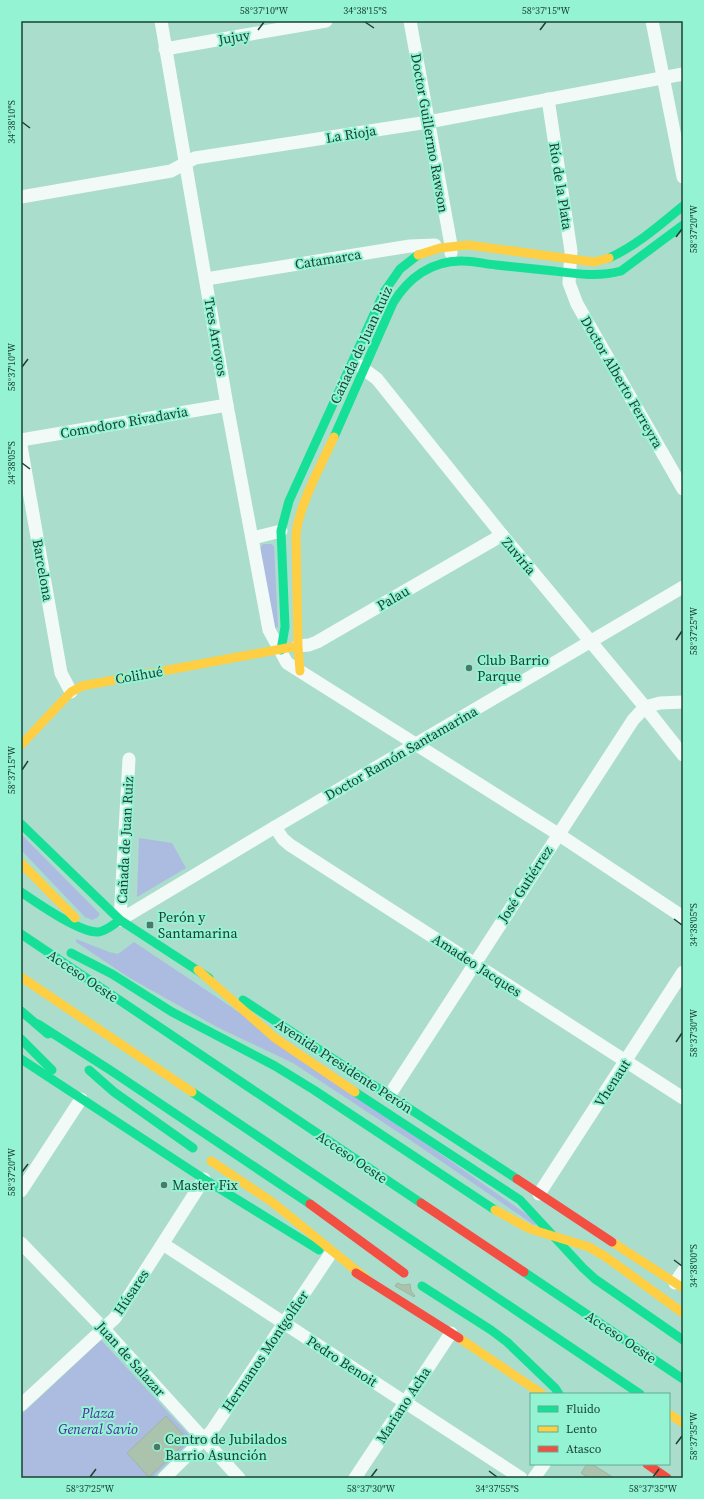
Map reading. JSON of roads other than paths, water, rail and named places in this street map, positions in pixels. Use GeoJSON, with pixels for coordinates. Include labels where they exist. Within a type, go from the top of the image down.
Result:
{"type":"FeatureCollection","features":[{"type":"Feature","properties":{"kind":"main road","name":"Cañada de Juan Ruiz"},"geometry":{"type":"LineString","coordinates":[[281,650],[285,627],[281,531],[289,501],[384,292],[398,271],[418,254],[431,249],[451,245],[468,245],[571,260],[594,262],[605,260],[618,254],[659,226],[683,206]]}},
{"type":"Feature","properties":{"kind":"main road","name":"Cañada de Juan Ruiz"},"geometry":{"type":"LineString","coordinates":[[300,671],[298,646],[297,525],[301,512],[399,291],[418,273],[433,266],[462,261],[570,273],[600,275],[610,274],[621,271],[683,225]]}},
{"type":"Feature","properties":{"kind":"main road","name":"Palau"},"geometry":{"type":"LineString","coordinates":[[281,650],[298,646]]}},
{"type":"Feature","properties":{"kind":"main road","name":"Colihué"},"geometry":{"type":"LineString","coordinates":[[21,745],[70,692],[82,686],[281,650]]}},
{"type":"Feature","properties":{"kind":"main road","name":"Avenida Presidente Perón"},"geometry":{"type":"LineString","coordinates":[[21,824],[120,920],[679,1285]]}},
{"type":"Feature","properties":{"kind":"main road"},"geometry":{"type":"LineString","coordinates":[[21,863],[84,928]]}},
{"type":"Feature","properties":{"kind":"main road"},"geometry":{"type":"LineString","coordinates":[[21,892],[50,910],[90,931],[98,932],[120,920]]}},
{"type":"Feature","properties":{"kind":"main road"},"geometry":{"type":"LineString","coordinates":[[21,926],[42,937]]}},
{"type":"Feature","properties":{"kind":"main road","name":"Acceso Oeste"},"geometry":{"type":"LineString","coordinates":[[21,934],[683,1379]]}},
{"type":"Feature","properties":{"kind":"main road"},"geometry":{"type":"LineString","coordinates":[[63,948],[112,974],[172,1012],[275,1066],[314,1090],[494,1210],[530,1229],[589,1247],[606,1257],[683,1313]]}},
{"type":"Feature","properties":{"kind":"main road"},"geometry":{"type":"LineString","coordinates":[[198,970],[275,1038],[293,1051],[520,1200],[595,1279],[683,1340]]}},
{"type":"Feature","properties":{"kind":"main road"},"geometry":{"type":"LineString","coordinates":[[21,978],[639,1393]]}},
{"type":"Feature","properties":{"kind":"main road"},"geometry":{"type":"LineString","coordinates":[[21,1011],[38,1024],[110,1070],[304,1200],[404,1273]]}},
{"type":"Feature","properties":{"kind":"main road"},"geometry":{"type":"LineString","coordinates":[[38,1024],[114,1092],[193,1148]]}},
{"type":"Feature","properties":{"kind":"main road"},"geometry":{"type":"LineString","coordinates":[[21,1039],[81,1099]]}},
{"type":"Feature","properties":{"kind":"main road"},"geometry":{"type":"LineString","coordinates":[[21,1059],[204,1179],[451,1333],[541,1393]]}},
{"type":"Feature","properties":{"kind":"main road"},"geometry":{"type":"LineString","coordinates":[[211,1161],[272,1202],[368,1280]]}},
{"type":"Feature","properties":{"kind":"main road"},"geometry":{"type":"LineString","coordinates":[[422,1286],[491,1330],[507,1342],[558,1393]]}},
{"type":"Feature","properties":{"kind":"main road"},"geometry":{"type":"LineString","coordinates":[[670,1415],[683,1423]]}},
{"type":"Feature","properties":{"kind":"main road"},"geometry":{"type":"LineString","coordinates":[[648,1465],[667,1478]]}},
{"type":"Feature","properties":{"kind":"street","name":"Tres Arroyos"},"geometry":{"type":"LineString","coordinates":[[161,21],[227,405],[269,630],[287,663],[558,834],[683,917]]}},
{"type":"Feature","properties":{"kind":"street","name":"Jujuy"},"geometry":{"type":"LineString","coordinates":[[165,49],[326,21]]}},
{"type":"Feature","properties":{"kind":"street","name":"Doctor Guillermo Rawson"},"geometry":{"type":"LineString","coordinates":[[410,21],[451,245],[451,262]]}},
{"type":"Feature","properties":{"kind":"street"},"geometry":{"type":"LineString","coordinates":[[652,21],[683,177]]}},
{"type":"Feature","properties":{"kind":"street","name":"La Rioja"},"geometry":{"type":"LineString","coordinates":[[21,197],[171,171],[195,158],[428,122],[683,74]]}},
{"type":"Feature","properties":{"kind":"street","name":"Río de la Plata"},"geometry":{"type":"LineString","coordinates":[[548,100],[571,251],[570,273]]}},
{"type":"Feature","properties":{"kind":"street","name":"Catamarca"},"geometry":{"type":"LineString","coordinates":[[206,279],[410,246],[451,245]]}},
{"type":"Feature","properties":{"kind":"street","name":"Doctor Alberto Ferreyra"},"geometry":{"type":"LineString","coordinates":[[570,273],[569,283],[577,304],[683,489]]}},
{"type":"Feature","properties":{"kind":"street","name":"Zuviría"},"geometry":{"type":"LineString","coordinates":[[353,360],[376,379],[683,755]]}},
{"type":"Feature","properties":{"kind":"street","name":"Comodoro Rivadavia"},"geometry":{"type":"LineString","coordinates":[[21,440],[227,405]]}},
{"type":"Feature","properties":{"kind":"street","name":"Barcelona"},"geometry":{"type":"LineString","coordinates":[[21,446],[61,673],[70,692]]}},
{"type":"Feature","properties":{"kind":"street"},"geometry":{"type":"LineString","coordinates":[[253,538],[281,531]]}},
{"type":"Feature","properties":{"kind":"street","name":"Palau"},"geometry":{"type":"LineString","coordinates":[[298,646],[309,645],[317,642],[502,535]]}},
{"type":"Feature","properties":{"kind":"street","name":"Doctor Ramón Santamarina"},"geometry":{"type":"LineString","coordinates":[[120,920],[683,587]]}},
{"type":"Feature","properties":{"kind":"street"},"geometry":{"type":"LineString","coordinates":[[645,707],[683,702]]}},
{"type":"Feature","properties":{"kind":"street","name":"José Gutiérrez"},"geometry":{"type":"LineString","coordinates":[[389,1096],[633,720],[645,707]]}},
{"type":"Feature","properties":{"kind":"street","name":"Cañada de Juan Ruiz"},"geometry":{"type":"LineString","coordinates":[[120,920],[129,759]]}},
{"type":"Feature","properties":{"kind":"street","name":"Amadeo Jacques"},"geometry":{"type":"LineString","coordinates":[[275,827],[283,839],[290,845],[683,1098]]}},
{"type":"Feature","properties":{"kind":"street","name":"Vhenaut"},"geometry":{"type":"LineString","coordinates":[[539,1194],[683,972]]}},
{"type":"Feature","properties":{"kind":"street"},"geometry":{"type":"LineString","coordinates":[[21,1191],[81,1099]]}},
{"type":"Feature","properties":{"kind":"street","name":"Húsares"},"geometry":{"type":"LineString","coordinates":[[21,1405],[115,1318],[204,1179]]}},
{"type":"Feature","properties":{"kind":"street","name":"Juan de Salazar"},"geometry":{"type":"LineString","coordinates":[[21,1243],[104,1329],[238,1478]]}},
{"type":"Feature","properties":{"kind":"street","name":"Pedro Benoit"},"geometry":{"type":"LineString","coordinates":[[163,1244],[521,1478]]}},
{"type":"Feature","properties":{"kind":"street","name":"Hermanos Montgolfier"},"geometry":{"type":"LineString","coordinates":[[164,1478],[211,1432],[329,1256]]}},
{"type":"Feature","properties":{"kind":"street"},"geometry":{"type":"LineString","coordinates":[[679,1285],[683,1271]]}},
{"type":"Feature","properties":{"kind":"street","name":"Mariano Acha"},"geometry":{"type":"LineString","coordinates":[[355,1478],[451,1333]]}},
{"type":"Feature","properties":{"kind":"street"},"geometry":{"type":"LineString","coordinates":[[534,1478],[543,1465]]}},
{"type":"Feature","properties":{"kind":"place","name":"Club Barrio Parque"},"geometry":{"type":"Point","coordinates":[469,668]}},
{"type":"Feature","properties":{"kind":"place","name":"Perón y Santamarina"},"geometry":{"type":"Point","coordinates":[150,925]}},
{"type":"Feature","properties":{"kind":"place","name":"Master Fix"},"geometry":{"type":"Point","coordinates":[164,1185]}},
{"type":"Feature","properties":{"kind":"place","name":"Centro de Jubilados Barrio Asunción"},"geometry":{"type":"Point","coordinates":[157,1447]}},
{"type":"Feature","properties":{"kind":"park label","name":"Plaza General Savio"},"geometry":{"type":"Point","coordinates":[98,1422]}}]}
